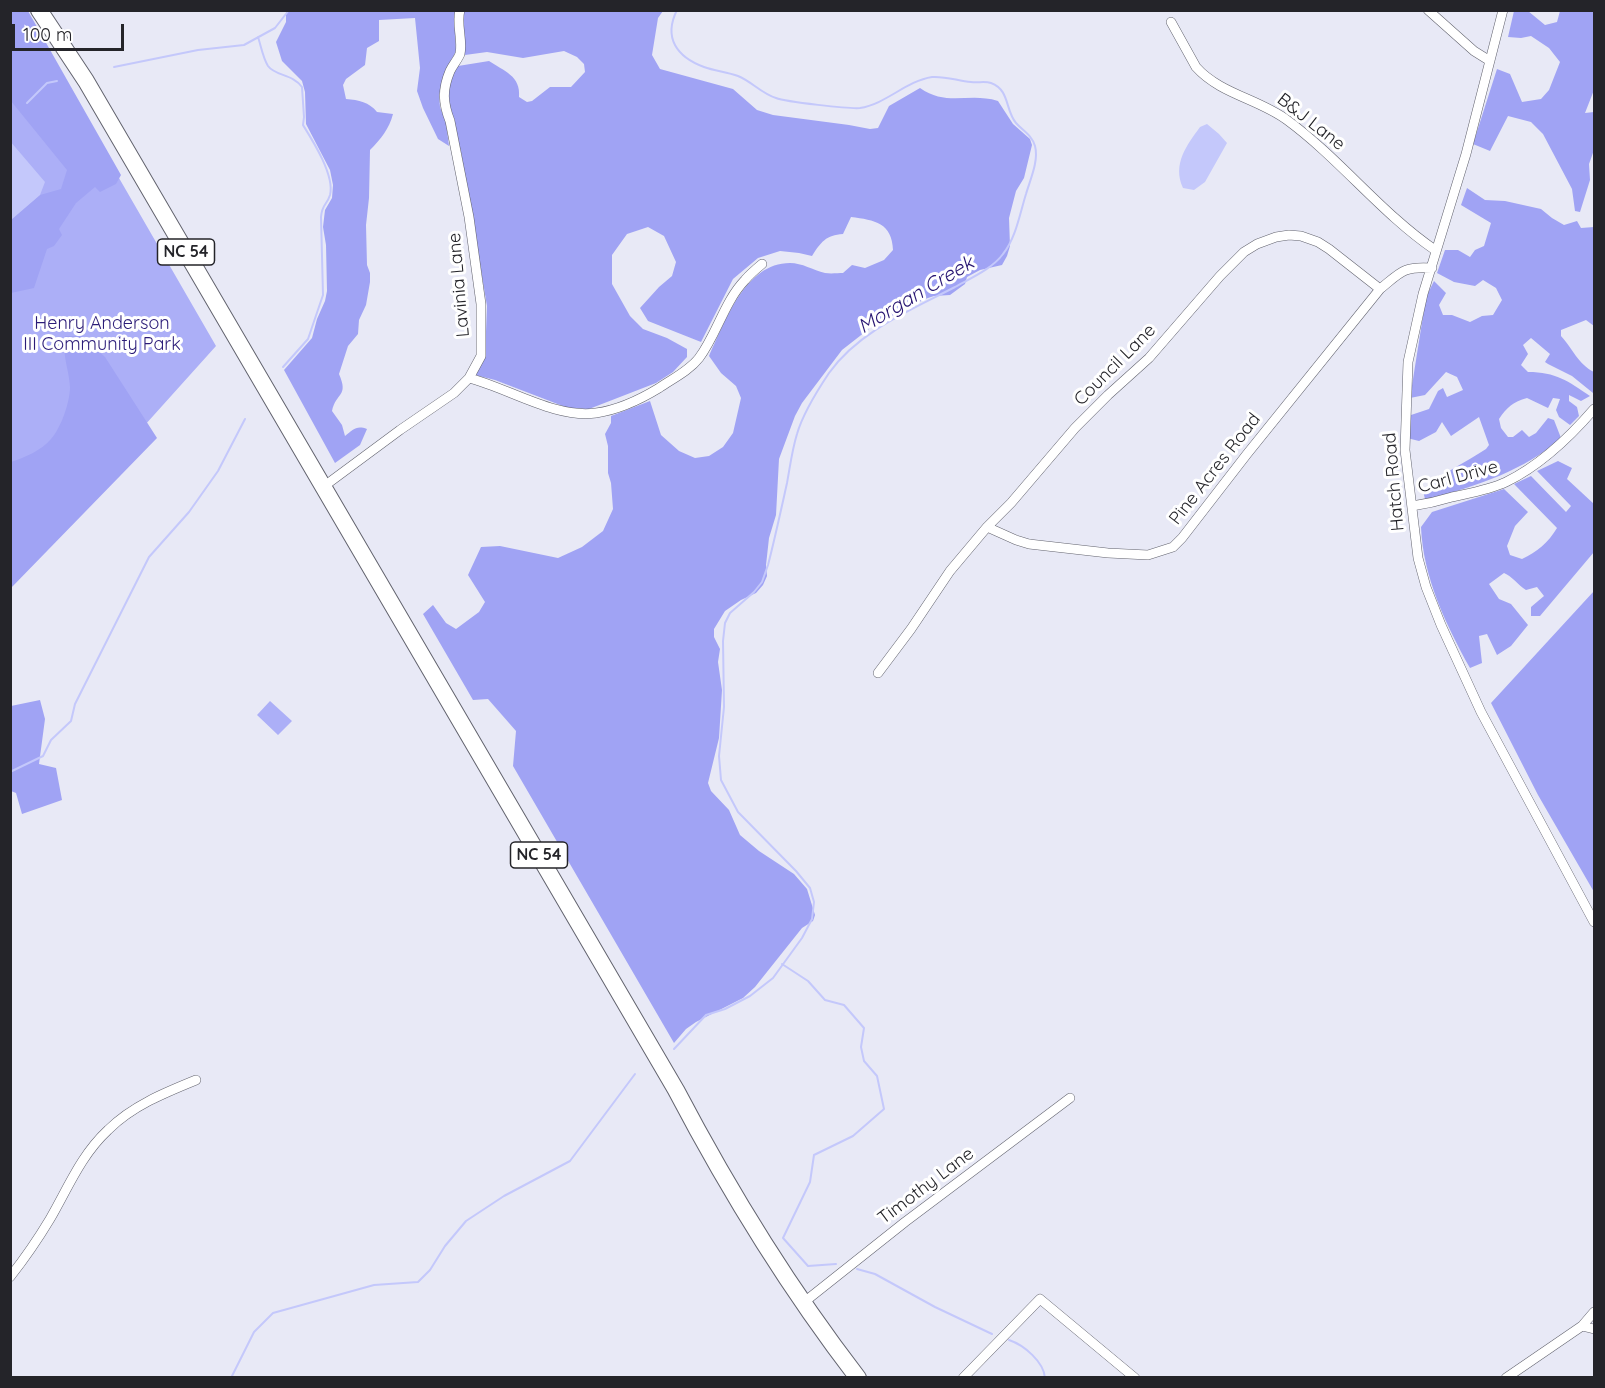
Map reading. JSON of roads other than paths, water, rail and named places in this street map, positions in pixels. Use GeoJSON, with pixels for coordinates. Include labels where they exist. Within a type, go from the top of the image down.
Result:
{"type":"FeatureCollection","features":[{"type":"Feature","properties":{"kind":"highway","name":"NC 54"},"geometry":{"type":"LineString","coordinates":[[39,10],[86,81],[671,1080],[730,1190],[802,1303],[858,1377]]}},
{"type":"Feature","properties":{"kind":"highway","name":"NC 54"},"geometry":{"type":"LineString","coordinates":[[50,10],[69,43],[86,81]]}},
{"type":"Feature","properties":{"kind":"street","name":"Lavinia Lane"},"geometry":{"type":"LineString","coordinates":[[323,487],[454,393],[469,378],[481,356],[481,304],[469,218],[443,95],[451,70],[460,53],[458,17],[460,10]]}},
{"type":"Feature","properties":{"kind":"street"},"geometry":{"type":"LineString","coordinates":[[1428,10],[1474,51],[1490,61]]}},
{"type":"Feature","properties":{"kind":"street","name":"Hatch Road"},"geometry":{"type":"LineString","coordinates":[[1503,10],[1466,154],[1423,294],[1408,362],[1405,450],[1421,568],[1426,587],[1455,658],[1481,711],[1594,920]]}},
{"type":"Feature","properties":{"kind":"street","name":"B&J Lane"},"geometry":{"type":"LineString","coordinates":[[1171,22],[1202,74],[1220,86],[1268,107],[1287,120],[1319,146],[1401,225],[1435,250]]}},
{"type":"Feature","properties":{"kind":"street","name":"Council Lane"},"geometry":{"type":"LineString","coordinates":[[878,673],[950,571],[987,526],[1011,503],[1108,394],[1149,358],[1220,276],[1244,252],[1276,237],[1288,235],[1310,239],[1329,249],[1380,289]]}},
{"type":"Feature","properties":{"kind":"street"},"geometry":{"type":"LineString","coordinates":[[469,378],[489,383],[545,406],[574,413],[595,413],[620,406],[651,393],[698,360],[730,300],[745,280],[762,264]]}},
{"type":"Feature","properties":{"kind":"street"},"geometry":{"type":"LineString","coordinates":[[1380,289],[1404,269],[1432,268]]}},
{"type":"Feature","properties":{"kind":"street","name":"Pine Acres Road"},"geometry":{"type":"LineString","coordinates":[[987,526],[1029,544],[1108,553],[1148,555],[1173,547],[1380,289]]}},
{"type":"Feature","properties":{"kind":"street","name":"Carl Drive"},"geometry":{"type":"LineString","coordinates":[[1412,506],[1478,492],[1506,482],[1547,457],[1594,409]]}},
{"type":"Feature","properties":{"kind":"street"},"geometry":{"type":"LineString","coordinates":[[10,1276],[40,1234],[84,1157],[108,1130],[151,1098],[196,1080]]}},
{"type":"Feature","properties":{"kind":"street","name":"Timothy Lane"},"geometry":{"type":"LineString","coordinates":[[802,1303],[1070,1098]]}},
{"type":"Feature","properties":{"kind":"street"},"geometry":{"type":"LineString","coordinates":[[963,1377],[1040,1299],[1135,1377]]}},
{"type":"Feature","properties":{"kind":"street"},"geometry":{"type":"LineString","coordinates":[[1506,1377],[1582,1326],[1594,1312]]}},
{"type":"Feature","properties":{"kind":"street"},"geometry":{"type":"LineString","coordinates":[[1582,1326],[1594,1329]]}},
{"type":"Feature","properties":{"kind":"waterway"},"geometry":{"type":"LineString","coordinates":[[114,67],[198,50],[244,45],[275,28],[289,10]]}},
{"type":"Feature","properties":{"kind":"waterway","name":"Morgan Creek"},"geometry":{"type":"LineString","coordinates":[[674,1049],[706,1015],[725,1009],[750,996],[773,978],[802,938],[812,919],[814,902],[810,888],[738,812],[721,780],[719,756],[724,707],[725,623],[730,613],[762,582],[773,545],[800,426],[811,402],[829,373],[855,345],[870,333],[904,313],[974,277],[998,259],[1007,248],[1014,233],[1036,158],[1032,139],[1016,123],[1001,90],[991,83],[932,77],[913,83],[879,102],[860,108],[782,100],[766,94],[738,76],[704,67],[686,58],[672,38],[673,20],[677,10]]}},
{"type":"Feature","properties":{"kind":"waterway"},"geometry":{"type":"LineString","coordinates":[[258,37],[268,66],[302,87],[303,125],[322,159],[331,187],[321,217],[323,295],[308,339],[283,367]]}},
{"type":"Feature","properties":{"kind":"waterway"},"geometry":{"type":"LineString","coordinates":[[27,103],[47,83],[57,81]]}},
{"type":"Feature","properties":{"kind":"waterway"},"geometry":{"type":"LineString","coordinates":[[10,772],[43,756],[51,740],[71,721],[75,704],[149,557],[189,512],[218,471],[245,419]]}},
{"type":"Feature","properties":{"kind":"waterway"},"geometry":{"type":"LineString","coordinates":[[782,964],[808,981],[825,1000],[844,1005],[864,1028],[861,1047],[864,1061],[877,1076],[884,1109],[853,1136],[814,1155],[810,1182],[783,1238],[808,1266],[836,1264]]}},
{"type":"Feature","properties":{"kind":"waterway","name":"Morgan Creek"},"geometry":{"type":"LineString","coordinates":[[231,1378],[254,1332],[273,1313],[374,1285],[418,1282],[430,1270],[445,1246],[466,1221],[504,1196],[570,1161],[635,1074]]}},
{"type":"Feature","properties":{"kind":"waterway"},"geometry":{"type":"LineString","coordinates":[[857,1269],[875,1274],[935,1307],[992,1334]]}},
{"type":"Feature","properties":{"kind":"waterway"},"geometry":{"type":"LineString","coordinates":[[1009,1340],[1021,1346],[1037,1360],[1045,1378]]}},
{"type":"Feature","properties":{"kind":"park label","name":"Henry Anderson III Community Park"},"geometry":{"type":"Point","coordinates":[102,334]}}]}
